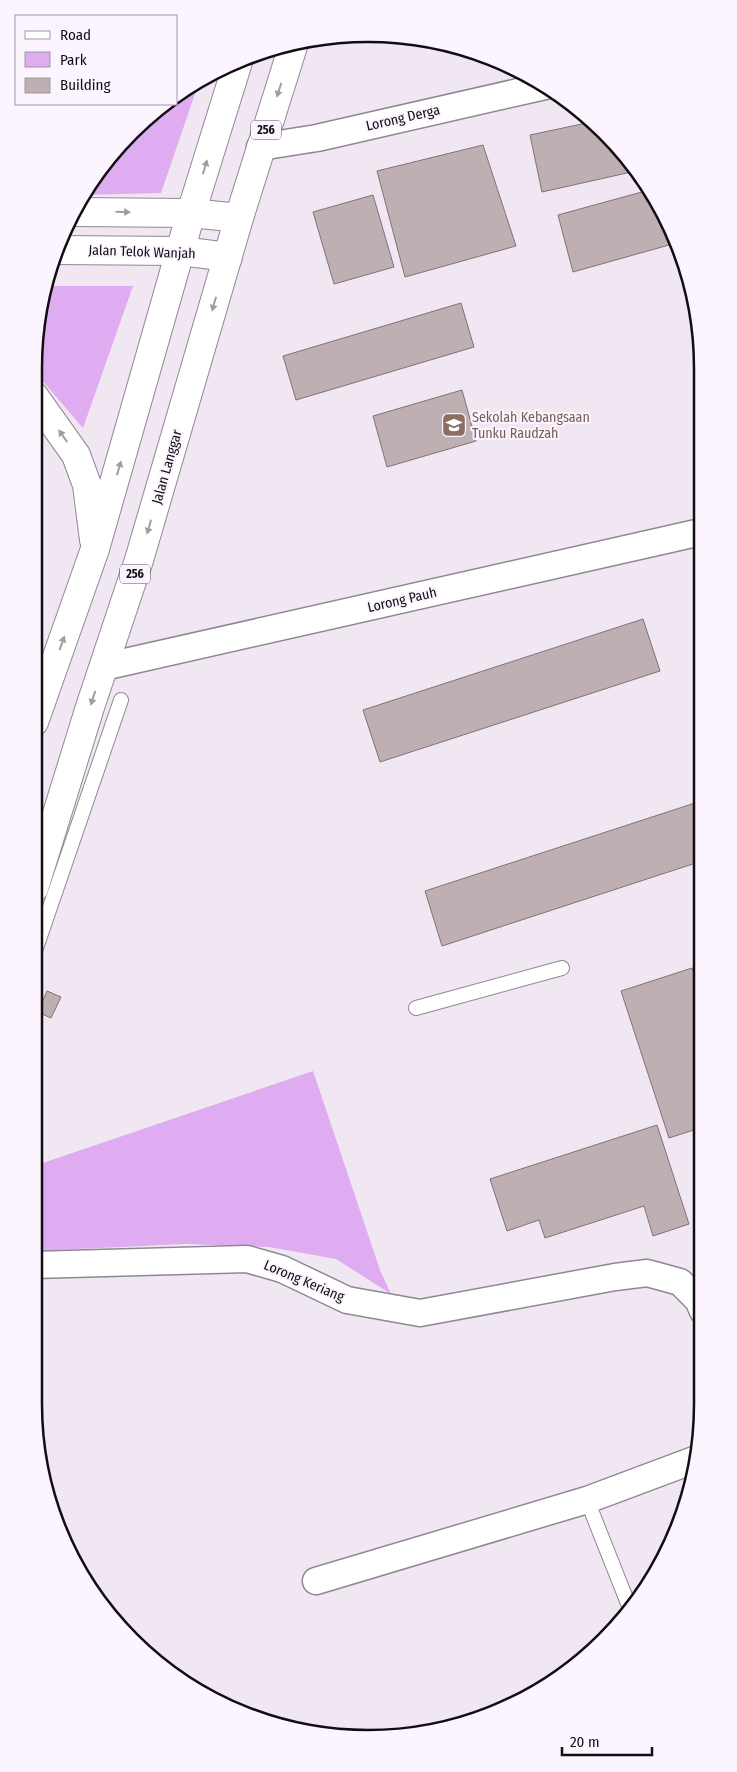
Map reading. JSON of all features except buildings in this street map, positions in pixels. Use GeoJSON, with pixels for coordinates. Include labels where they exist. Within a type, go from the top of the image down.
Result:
{"type":"FeatureCollection","features":[{"type":"Feature","properties":{"kind":"main road","name":"Jalan Langgar"},"geometry":{"type":"LineString","coordinates":[[42,862],[103,667],[139,560],[238,218],[291,52]]}},
{"type":"Feature","properties":{"kind":"main road"},"geometry":{"type":"LineString","coordinates":[[42,699],[95,549],[191,213],[235,71]]}},
{"type":"Feature","properties":{"kind":"main road"},"geometry":{"type":"LineString","coordinates":[[82,212],[191,213],[238,218]]}},
{"type":"Feature","properties":{"kind":"main road","name":"Jalan Telok Wanjah"},"geometry":{"type":"LineString","coordinates":[[65,250],[181,251],[228,257]]}},
{"type":"Feature","properties":{"kind":"main road"},"geometry":{"type":"LineString","coordinates":[[42,407],[76,455],[86,485],[95,549]]}},
{"type":"Feature","properties":{"kind":"street","name":"Lorong Derga"},"geometry":{"type":"LineString","coordinates":[[260,147],[317,138],[536,88]]}},
{"type":"Feature","properties":{"kind":"street","name":"Lorong Pauh"},"geometry":{"type":"LineString","coordinates":[[103,667],[694,534]]}},
{"type":"Feature","properties":{"kind":"street","name":"Lorong Keriang"},"geometry":{"type":"LineString","coordinates":[[42,1265],[247,1259],[282,1269],[347,1300],[420,1313],[647,1272],[680,1282],[694,1296]]}},
{"type":"Feature","properties":{"kind":"street"},"geometry":{"type":"LineString","coordinates":[[316,1581],[587,1500],[689,1462]]}},
{"type":"Feature","properties":{"kind":"lane"},"geometry":{"type":"LineString","coordinates":[[42,931],[121,700]]}},
{"type":"Feature","properties":{"kind":"lane"},"geometry":{"type":"LineString","coordinates":[[416,1008],[562,968]]}},
{"type":"Feature","properties":{"kind":"lane"},"geometry":{"type":"LineString","coordinates":[[587,1500],[627,1602]]}},
{"type":"Feature","properties":{"kind":"green space"},"geometry":{"type":"Polygon","coordinates":[[[196,92],[161,193],[92,195],[110,170],[138,138],[170,110],[196,92]]]}},
{"type":"Feature","properties":{"kind":"green space"},"geometry":{"type":"Polygon","coordinates":[[[54,286],[133,286],[83,428],[42,380],[45,326],[54,286]]]}},
{"type":"Feature","properties":{"kind":"green space"},"geometry":{"type":"Polygon","coordinates":[[[313,1071],[380,1270],[391,1294],[336,1259],[269,1247],[186,1244],[42,1251],[42,1163],[313,1071]]]}},
{"type":"Feature","properties":{"kind":"place","name":"Sekolah Kebangsaan Tunku Raudzah"},"geometry":{"type":"Point","coordinates":[454,425]}}]}
